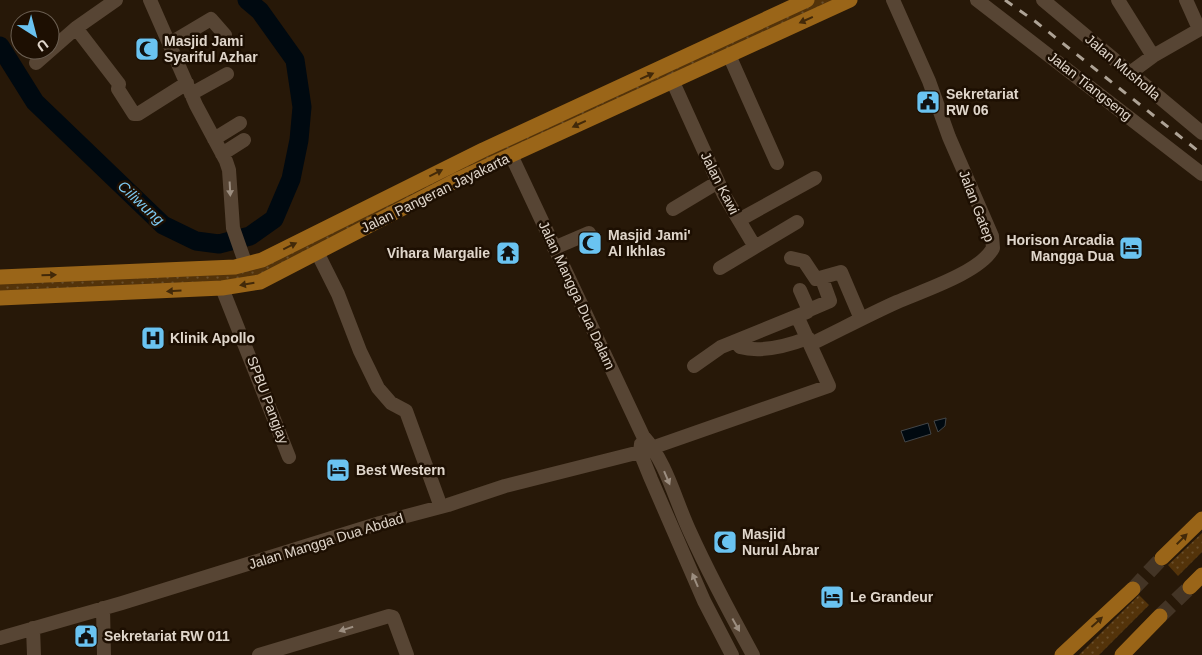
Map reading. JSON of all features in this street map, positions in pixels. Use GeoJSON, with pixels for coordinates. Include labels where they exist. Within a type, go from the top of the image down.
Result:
{"type":"FeatureCollection","features":[{"type":"Feature","properties":{"kind":"main road","name":"Jalan Pangeran Jayakarta"},"geometry":{"type":"LineString","coordinates":[[0,277],[246,265],[262,260],[449,167],[807,0]]}},
{"type":"Feature","properties":{"kind":"main road","name":"Jalan Pangeran Jayakarta"},"geometry":{"type":"LineString","coordinates":[[0,298],[222,288],[260,282],[459,179],[850,0]]}},
{"type":"Feature","properties":{"kind":"main road"},"geometry":{"type":"LineString","coordinates":[[623,87],[620,95],[630,101]]}},
{"type":"Feature","properties":{"kind":"main road"},"geometry":{"type":"LineString","coordinates":[[592,100],[599,107],[599,114]]}},
{"type":"Feature","properties":{"kind":"main road"},"geometry":{"type":"LineString","coordinates":[[1162,558],[1202,519]]}},
{"type":"Feature","properties":{"kind":"main road"},"geometry":{"type":"LineString","coordinates":[[1190,586],[1202,575]]}},
{"type":"Feature","properties":{"kind":"main road"},"geometry":{"type":"LineString","coordinates":[[1062,655],[1133,589]]}},
{"type":"Feature","properties":{"kind":"main road"},"geometry":{"type":"LineString","coordinates":[[1122,655],[1160,616]]}},
{"type":"Feature","properties":{"kind":"street"},"geometry":{"type":"LineString","coordinates":[[36,63],[76,28],[116,0]]}},
{"type":"Feature","properties":{"kind":"street"},"geometry":{"type":"LineString","coordinates":[[150,0],[189,88],[229,170],[235,235],[246,265]]}},
{"type":"Feature","properties":{"kind":"street","name":"Jalan Gatep"},"geometry":{"type":"LineString","coordinates":[[736,342],[740,347],[755,350],[783,347],[809,341],[955,277],[986,257],[994,242],[949,137],[929,81],[893,0]]}},
{"type":"Feature","properties":{"kind":"street","name":"Jalan Tiangseng"},"geometry":{"type":"LineString","coordinates":[[977,0],[1202,174]]}},
{"type":"Feature","properties":{"kind":"street","name":"Jalan Musholla"},"geometry":{"type":"LineString","coordinates":[[1043,0],[1202,134]]}},
{"type":"Feature","properties":{"kind":"street"},"geometry":{"type":"LineString","coordinates":[[1118,0],[1153,56]]}},
{"type":"Feature","properties":{"kind":"street"},"geometry":{"type":"LineString","coordinates":[[1130,73],[1153,56],[1201,29],[1186,0]]}},
{"type":"Feature","properties":{"kind":"street"},"geometry":{"type":"LineString","coordinates":[[169,44],[211,19],[225,35]]}},
{"type":"Feature","properties":{"kind":"street"},"geometry":{"type":"LineString","coordinates":[[76,28],[119,84],[118,89],[134,114],[138,114],[189,88],[227,74]]}},
{"type":"Feature","properties":{"kind":"street"},"geometry":{"type":"LineString","coordinates":[[729,55],[777,163]]}},
{"type":"Feature","properties":{"kind":"street","name":"Jalan Kawi"},"geometry":{"type":"LineString","coordinates":[[672,80],[718,182],[755,247]]}},
{"type":"Feature","properties":{"kind":"street"},"geometry":{"type":"LineString","coordinates":[[214,139],[240,123]]}},
{"type":"Feature","properties":{"kind":"street"},"geometry":{"type":"LineString","coordinates":[[222,154],[244,140]]}},
{"type":"Feature","properties":{"kind":"street","name":"Jalan Mangga Dua Dalam"},"geometry":{"type":"LineString","coordinates":[[510,155],[643,436],[646,449]]}},
{"type":"Feature","properties":{"kind":"street"},"geometry":{"type":"LineString","coordinates":[[739,220],[815,178]]}},
{"type":"Feature","properties":{"kind":"street"},"geometry":{"type":"LineString","coordinates":[[673,209],[718,182]]}},
{"type":"Feature","properties":{"kind":"street"},"geometry":{"type":"LineString","coordinates":[[720,268],[798,222]]}},
{"type":"Feature","properties":{"kind":"street"},"geometry":{"type":"LineString","coordinates":[[554,248],[589,233]]}},
{"type":"Feature","properties":{"kind":"street"},"geometry":{"type":"LineString","coordinates":[[317,252],[338,294],[360,351],[378,388],[392,403],[406,411],[441,507]]}},
{"type":"Feature","properties":{"kind":"street"},"geometry":{"type":"LineString","coordinates":[[790,258],[804,262],[812,276],[816,279],[841,272],[861,319]]}},
{"type":"Feature","properties":{"kind":"street"},"geometry":{"type":"LineString","coordinates":[[694,366],[721,347],[830,301],[822,278]]}},
{"type":"Feature","properties":{"kind":"street","name":"SPBU Pangjay"},"geometry":{"type":"LineString","coordinates":[[222,288],[289,458]]}},
{"type":"Feature","properties":{"kind":"street"},"geometry":{"type":"LineString","coordinates":[[800,290],[809,341]]}},
{"type":"Feature","properties":{"kind":"street","name":"Jalan Mangga Dua Abdad"},"geometry":{"type":"LineString","coordinates":[[0,638],[380,523],[441,507],[505,486],[646,449],[829,386],[809,341]]}},
{"type":"Feature","properties":{"kind":"street"},"geometry":{"type":"LineString","coordinates":[[646,449],[704,601],[732,655]]}},
{"type":"Feature","properties":{"kind":"street"},"geometry":{"type":"LineString","coordinates":[[646,449],[753,655]]}},
{"type":"Feature","properties":{"kind":"street"},"geometry":{"type":"LineString","coordinates":[[102,608],[104,655]]}},
{"type":"Feature","properties":{"kind":"street"},"geometry":{"type":"LineString","coordinates":[[259,655],[389,616],[393,617],[396,622],[407,655]]}},
{"type":"Feature","properties":{"kind":"street"},"geometry":{"type":"LineString","coordinates":[[33,628],[34,655]]}},
{"type":"Feature","properties":{"kind":"shaded area"},"geometry":{"type":"Polygon","coordinates":[[[807,0],[849,0],[260,282],[0,298],[0,277],[235,267],[807,0]]]}},
{"type":"Feature","properties":{"kind":"shaded area"},"geometry":{"type":"Polygon","coordinates":[[[946,418],[945,426],[938,432],[934,421],[946,418]]]}},
{"type":"Feature","properties":{"kind":"shaded area"},"geometry":{"type":"Polygon","coordinates":[[[928,423],[931,434],[905,442],[901,431],[928,423]]]}},
{"type":"Feature","properties":{"kind":"shaded area"},"geometry":{"type":"Polygon","coordinates":[[[1202,533],[1202,552],[1178,576],[1168,565],[1202,533]]]}},
{"type":"Feature","properties":{"kind":"shaded area"},"geometry":{"type":"Polygon","coordinates":[[[1139,595],[1149,605],[1099,655],[1079,655],[1139,595]]]}},
{"type":"Feature","properties":{"kind":"waterway","name":"Ciliwung"},"geometry":{"type":"LineString","coordinates":[[0,46],[35,102],[163,225],[196,241],[219,244],[250,236],[274,219],[291,179],[299,140],[302,107],[295,60],[260,11],[247,0]]}},
{"type":"Feature","properties":{"kind":"tunnel"},"geometry":{"type":"LineString","coordinates":[[1133,589],[1162,558]]}},
{"type":"Feature","properties":{"kind":"tunnel"},"geometry":{"type":"LineString","coordinates":[[1160,616],[1190,587]]}},
{"type":"Feature","properties":{"kind":"railway"},"geometry":{"type":"LineString","coordinates":[[1005,0],[1036,22],[1202,154]]}},
{"type":"Feature","properties":{"kind":"place","name":"Masjid Jami Syariful Azhar"},"geometry":{"type":"Point","coordinates":[147,49]}},
{"type":"Feature","properties":{"kind":"place","name":"Sekretariat RW 06"},"geometry":{"type":"Point","coordinates":[928,102]}},
{"type":"Feature","properties":{"kind":"place","name":"Masjid Jami' Al Ikhlas"},"geometry":{"type":"Point","coordinates":[590,243]}},
{"type":"Feature","properties":{"kind":"place","name":"Horison Arcadia Mangga Dua"},"geometry":{"type":"Point","coordinates":[1131,248]}},
{"type":"Feature","properties":{"kind":"place","name":"Vihara Margalie"},"geometry":{"type":"Point","coordinates":[508,253]}},
{"type":"Feature","properties":{"kind":"place","name":"Klinik Apollo"},"geometry":{"type":"Point","coordinates":[153,338]}},
{"type":"Feature","properties":{"kind":"place","name":"Best Western"},"geometry":{"type":"Point","coordinates":[338,470]}},
{"type":"Feature","properties":{"kind":"place","name":"Masjid Nurul Abrar"},"geometry":{"type":"Point","coordinates":[725,542]}},
{"type":"Feature","properties":{"kind":"place","name":"Le Grandeur"},"geometry":{"type":"Point","coordinates":[832,597]}},
{"type":"Feature","properties":{"kind":"place","name":"Sekretariat RW 011"},"geometry":{"type":"Point","coordinates":[86,636]}}]}
